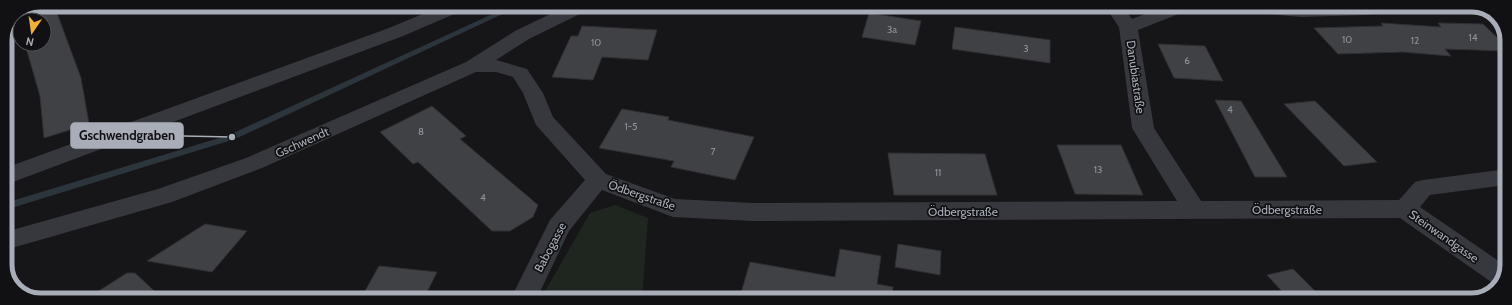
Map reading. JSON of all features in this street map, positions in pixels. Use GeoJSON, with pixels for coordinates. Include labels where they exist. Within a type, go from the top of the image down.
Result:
{"type":"FeatureCollection","features":[{"type":"Feature","properties":{"kind":"street"},"geometry":{"type":"LineString","coordinates":[[12,174],[396,32],[443,12]]}},
{"type":"Feature","properties":{"kind":"street","name":"Gschwendt"},"geometry":{"type":"LineString","coordinates":[[12,239],[164,196],[254,164],[472,66],[522,35],[570,12]]}},
{"type":"Feature","properties":{"kind":"street"},"geometry":{"type":"LineString","coordinates":[[1117,12],[1128,27]]}},
{"type":"Feature","properties":{"kind":"street","name":"Danubiastraße"},"geometry":{"type":"LineString","coordinates":[[1169,12],[1128,27],[1143,128],[1194,209]]}},
{"type":"Feature","properties":{"kind":"street","name":"Ödbergstraße"},"geometry":{"type":"LineString","coordinates":[[472,66],[498,66],[520,73],[533,93],[543,120],[598,180],[673,208],[753,212],[1405,209]]}},
{"type":"Feature","properties":{"kind":"street"},"geometry":{"type":"LineString","coordinates":[[1405,209],[1423,188],[1500,178]]}},
{"type":"Feature","properties":{"kind":"street","name":"Babogasse"},"geometry":{"type":"LineString","coordinates":[[527,293],[560,226],[598,180]]}},
{"type":"Feature","properties":{"kind":"street","name":"Steinwandgasse"},"geometry":{"type":"LineString","coordinates":[[1405,209],[1498,274]]}},
{"type":"Feature","properties":{"kind":"shaded area"},"geometry":{"type":"Polygon","coordinates":[[[615,205],[648,218],[643,293],[544,293],[590,213],[615,205]]]}},
{"type":"Feature","properties":{"kind":"building"},"geometry":{"type":"Polygon","coordinates":[[[52,12],[57,12],[81,78],[89,124],[44,138],[40,96],[27,52],[52,52],[52,12]]]}},
{"type":"Feature","properties":{"kind":"building"},"geometry":{"type":"Polygon","coordinates":[[[869,13],[921,21],[915,45],[862,37],[869,13]]]}},
{"type":"Feature","properties":{"kind":"building"},"geometry":{"type":"Polygon","coordinates":[[[1381,23],[1441,27],[1438,23],[1483,24],[1500,40],[1500,51],[1445,49],[1451,56],[1402,52],[1338,54],[1314,28],[1383,26],[1381,23]]]}},
{"type":"Feature","properties":{"kind":"building"},"geometry":{"type":"Polygon","coordinates":[[[582,26],[657,30],[648,60],[602,57],[593,80],[552,77],[571,36],[578,36],[582,26]]]}},
{"type":"Feature","properties":{"kind":"building"},"geometry":{"type":"Polygon","coordinates":[[[955,27],[1050,40],[1050,63],[952,49],[955,27]]]}},
{"type":"Feature","properties":{"kind":"building"},"geometry":{"type":"Polygon","coordinates":[[[1158,44],[1205,46],[1223,81],[1174,78],[1158,44]]]}},
{"type":"Feature","properties":{"kind":"building"},"geometry":{"type":"Polygon","coordinates":[[[1215,100],[1241,101],[1287,177],[1255,177],[1215,100]]]}},
{"type":"Feature","properties":{"kind":"building"},"geometry":{"type":"Polygon","coordinates":[[[1315,101],[1377,162],[1344,166],[1284,104],[1315,101]]]}},
{"type":"Feature","properties":{"kind":"building"},"geometry":{"type":"Polygon","coordinates":[[[432,106],[466,136],[460,139],[538,205],[533,217],[510,231],[492,231],[418,162],[413,164],[380,132],[432,106]]]}},
{"type":"Feature","properties":{"kind":"building"},"geometry":{"type":"Polygon","coordinates":[[[622,109],[669,117],[668,120],[754,137],[735,180],[671,167],[674,161],[599,148],[622,109]]]}},
{"type":"Feature","properties":{"kind":"building"},"geometry":{"type":"Polygon","coordinates":[[[1057,145],[1121,145],[1143,195],[1075,194],[1057,145]]]}},
{"type":"Feature","properties":{"kind":"building"},"geometry":{"type":"Polygon","coordinates":[[[888,153],[985,154],[997,195],[894,195],[888,153]]]}},
{"type":"Feature","properties":{"kind":"building"},"geometry":{"type":"Polygon","coordinates":[[[205,224],[247,231],[212,272],[147,261],[205,224]]]}},
{"type":"Feature","properties":{"kind":"building"},"geometry":{"type":"Polygon","coordinates":[[[898,244],[941,251],[940,275],[895,267],[898,244]]]}},
{"type":"Feature","properties":{"kind":"building"},"geometry":{"type":"Polygon","coordinates":[[[840,249],[881,256],[877,284],[893,287],[893,293],[741,293],[750,262],[835,277],[840,249]]]}},
{"type":"Feature","properties":{"kind":"building"},"geometry":{"type":"Polygon","coordinates":[[[379,266],[437,272],[426,293],[364,293],[379,266]]]}},
{"type":"Feature","properties":{"kind":"building"},"geometry":{"type":"Polygon","coordinates":[[[1293,269],[1316,292],[1284,293],[1267,275],[1293,269]]]}},
{"type":"Feature","properties":{"kind":"building"},"geometry":{"type":"Polygon","coordinates":[[[127,273],[135,273],[157,293],[95,293],[127,273]]]}},
{"type":"Feature","properties":{"kind":"waterway"},"geometry":{"type":"LineString","coordinates":[[12,205],[232,137],[503,12]]}},
{"type":"Feature","properties":{"kind":"place","name":"Gschwendgraben"},"geometry":{"type":"Point","coordinates":[232,137]}}]}
